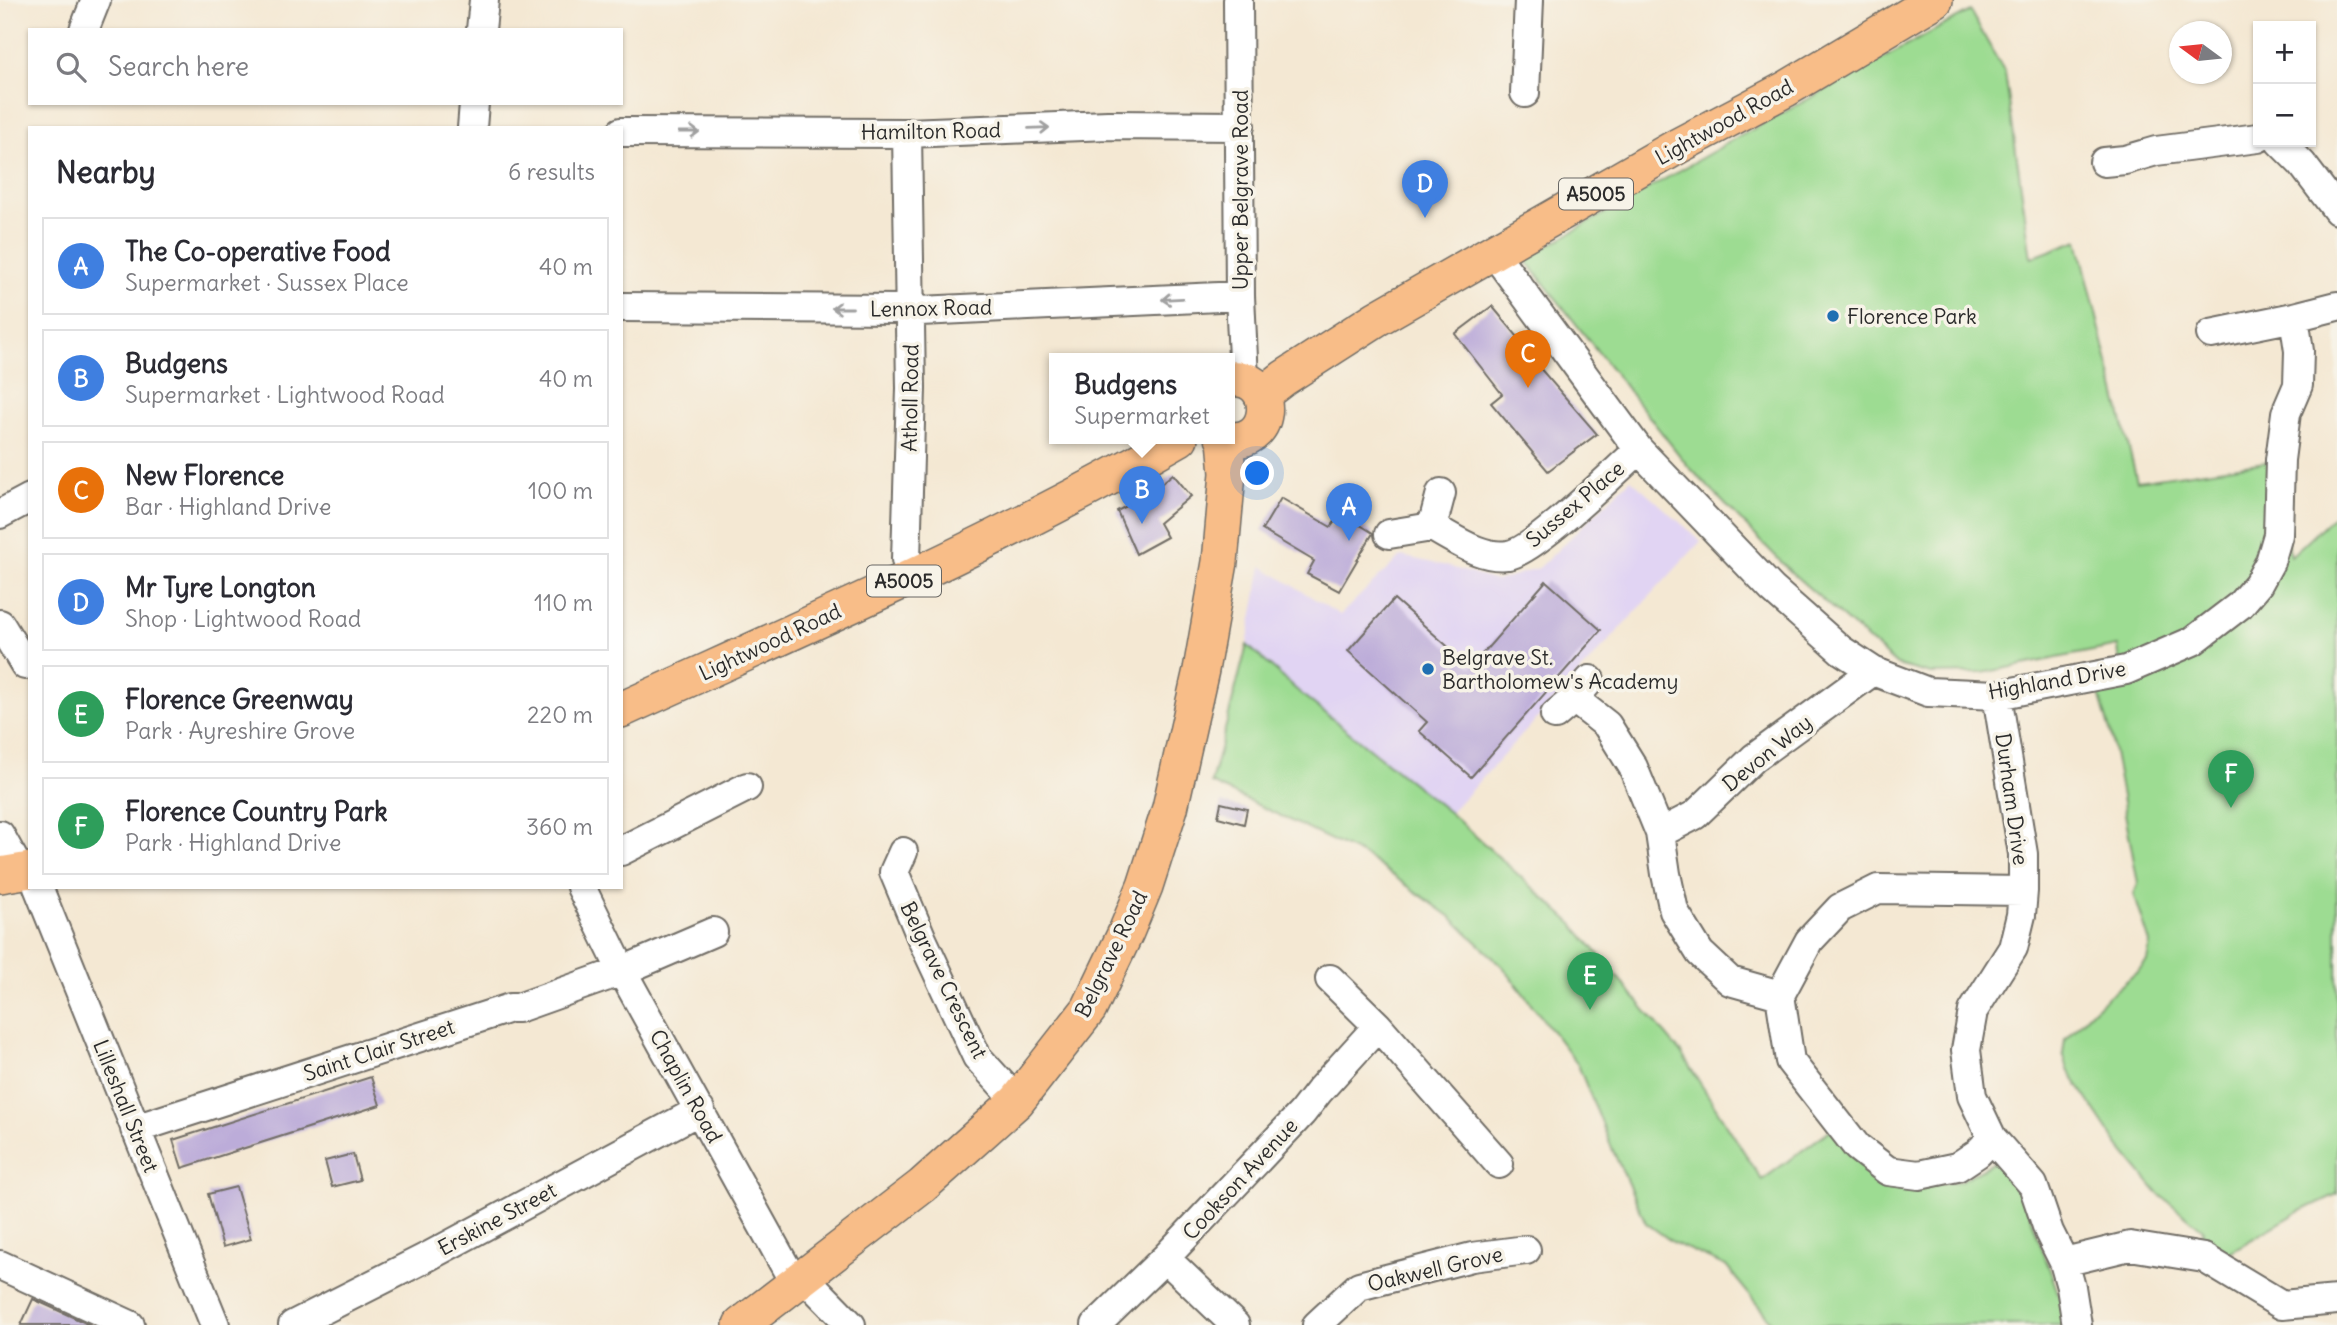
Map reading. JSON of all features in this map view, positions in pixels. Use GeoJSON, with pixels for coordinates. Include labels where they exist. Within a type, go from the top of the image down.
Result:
{"type":"FeatureCollection","features":[{"type":"Feature","properties":{"kind":"main road","name":"Lightwood Road"},"geometry":{"type":"LineString","coordinates":[[1245,384],[1284,377],[1376,319],[1678,146],[1786,89],[1935,0]]}},
{"type":"Feature","properties":{"kind":"main road"},"geometry":{"type":"LineString","coordinates":[[1235,440],[1247,438],[1256,431],[1265,415],[1265,406],[1245,384]]}},
{"type":"Feature","properties":{"kind":"main road","name":"Lightwood Road"},"geometry":{"type":"LineString","coordinates":[[623,709],[915,576],[1018,525],[1169,444]]}},
{"type":"Feature","properties":{"kind":"main road","name":"Belgrave Road"},"geometry":{"type":"LineString","coordinates":[[741,1325],[922,1186],[1017,1101],[1089,1009],[1131,921],[1170,808],[1201,670],[1220,562],[1228,473],[1225,444]]}},
{"type":"Feature","properties":{"kind":"street"},"geometry":{"type":"LineString","coordinates":[[85,28],[96,0]]}},
{"type":"Feature","properties":{"kind":"street"},"geometry":{"type":"LineString","coordinates":[[481,28],[484,0]]}},
{"type":"Feature","properties":{"kind":"street","name":"Upper Belgrave Road"},"geometry":{"type":"LineString","coordinates":[[1238,0],[1240,296],[1245,384]]}},
{"type":"Feature","properties":{"kind":"street"},"geometry":{"type":"LineString","coordinates":[[1529,0],[1533,77]]}},
{"type":"Feature","properties":{"kind":"street"},"geometry":{"type":"LineString","coordinates":[[472,126],[474,105]]}},
{"type":"Feature","properties":{"kind":"street","name":"Hamilton Road"},"geometry":{"type":"LineString","coordinates":[[623,132],[907,134],[1108,125],[1240,126]]}},
{"type":"Feature","properties":{"kind":"street","name":"Atholl Road"},"geometry":{"type":"LineString","coordinates":[[907,134],[911,309],[906,560],[915,576]]}},
{"type":"Feature","properties":{"kind":"street"},"geometry":{"type":"LineString","coordinates":[[2119,168],[2156,151],[2253,139]]}},
{"type":"Feature","properties":{"kind":"street"},"geometry":{"type":"LineString","coordinates":[[2285,147],[2302,164],[2337,210]]}},
{"type":"Feature","properties":{"kind":"street","name":"Highland Drive"},"geometry":{"type":"LineString","coordinates":[[1494,253],[1639,450],[1772,589],[1841,650],[1873,671],[1928,692],[1997,695],[2126,670],[2193,641],[2241,605],[2258,584],[2270,562],[2278,535],[2280,460],[2286,413],[2298,385],[2299,351],[2294,317]]}},
{"type":"Feature","properties":{"kind":"street","name":"Lennox Road"},"geometry":{"type":"LineString","coordinates":[[623,307],[920,311],[1240,296]]}},
{"type":"Feature","properties":{"kind":"street"},"geometry":{"type":"LineString","coordinates":[[2211,334],[2337,306]]}},
{"type":"Feature","properties":{"kind":"street","name":"Sussex Place"},"geometry":{"type":"LineString","coordinates":[[1432,527],[1481,553],[1509,555],[1539,540],[1639,450]]}},
{"type":"Feature","properties":{"kind":"street"},"geometry":{"type":"LineString","coordinates":[[1389,534],[1432,527],[1441,494]]}},
{"type":"Feature","properties":{"kind":"street"},"geometry":{"type":"LineString","coordinates":[[0,514],[28,499]]}},
{"type":"Feature","properties":{"kind":"street"},"geometry":{"type":"LineString","coordinates":[[0,624],[25,665]]}},
{"type":"Feature","properties":{"kind":"street","name":"Devon Way"},"geometry":{"type":"LineString","coordinates":[[1660,833],[1695,815],[1754,758],[1873,671]]}},
{"type":"Feature","properties":{"kind":"street","name":"Durham Drive"},"geometry":{"type":"LineString","coordinates":[[1997,695],[2023,854],[2021,915],[2013,948],[1973,1011],[1966,1050],[1972,1096],[1992,1138],[2033,1185],[2049,1232],[2064,1262],[2077,1325]]}},
{"type":"Feature","properties":{"kind":"street"},"geometry":{"type":"LineString","coordinates":[[1573,698],[1607,724],[1633,767],[1660,833],[1674,911],[1700,953],[1730,981],[1780,995]]}},
{"type":"Feature","properties":{"kind":"street"},"geometry":{"type":"LineString","coordinates":[[623,849],[747,788]]}},
{"type":"Feature","properties":{"kind":"street","name":"Lilleshall Street"},"geometry":{"type":"LineString","coordinates":[[0,835],[22,876],[135,1129],[215,1325]]}},
{"type":"Feature","properties":{"kind":"street","name":"Belgrave Crescent"},"geometry":{"type":"LineString","coordinates":[[903,852],[894,872],[922,940],[977,1057],[1017,1101]]}},
{"type":"Feature","properties":{"kind":"street","name":"Chaplin Road"},"geometry":{"type":"LineString","coordinates":[[582,889],[622,971],[799,1280],[851,1325]]}},
{"type":"Feature","properties":{"kind":"street"},"geometry":{"type":"LineString","coordinates":[[1992,1138],[1978,1153],[1957,1167],[1919,1175],[1888,1171],[1857,1147],[1790,1061],[1780,995],[1809,941],[1840,908],[1878,889],[2023,891]]}},
{"type":"Feature","properties":{"kind":"street","name":"Saint Clair Street"},"geometry":{"type":"LineString","coordinates":[[135,1129],[510,1008],[517,1008],[622,971],[713,932]]}},
{"type":"Feature","properties":{"kind":"street"},"geometry":{"type":"LineString","coordinates":[[1342,981],[1499,1164]]}},
{"type":"Feature","properties":{"kind":"street","name":"Cookson Avenue"},"geometry":{"type":"LineString","coordinates":[[1096,1325],[1165,1258],[1302,1113],[1378,1026]]}},
{"type":"Feature","properties":{"kind":"street","name":"Erskine Street"},"geometry":{"type":"LineString","coordinates":[[293,1325],[429,1256],[700,1110]]}},
{"type":"Feature","properties":{"kind":"street"},"geometry":{"type":"LineString","coordinates":[[2064,1262],[2130,1246],[2204,1258],[2279,1315],[2337,1300]]}},
{"type":"Feature","properties":{"kind":"street","name":"Oakwell Grove"},"geometry":{"type":"LineString","coordinates":[[1317,1325],[1359,1286],[1472,1257],[1526,1250]]}},
{"type":"Feature","properties":{"kind":"street"},"geometry":{"type":"LineString","coordinates":[[1165,1258],[1235,1325]]}},
{"type":"Feature","properties":{"kind":"street"},"geometry":{"type":"LineString","coordinates":[[0,1265],[130,1325]]}},
{"type":"Feature","properties":{"kind":"shaded area","name":"Belgrave St. Bartholomew's Academy"},"geometry":{"type":"Polygon","coordinates":[[[1631,479],[1701,541],[1450,813],[1300,693],[1247,645],[1262,566],[1340,615],[1401,556],[1496,581],[1539,568],[1631,479]]]}},
{"type":"Feature","properties":{"kind":"green space"},"geometry":{"type":"Polygon","coordinates":[[[1970,11],[2005,73],[2031,258],[2078,240],[2137,481],[2280,460],[2280,517],[2291,556],[2337,513],[2337,1194],[2297,1213],[2228,1253],[2200,1240],[2203,1230],[2157,1192],[2118,1145],[2068,1070],[2063,1053],[2065,1039],[2147,961],[2150,943],[2134,894],[2138,884],[2110,731],[2097,687],[2120,666],[2118,646],[1982,673],[1931,674],[1897,665],[1792,573],[1688,466],[1525,259],[1733,140],[1970,11]]]}},
{"type":"Feature","properties":{"kind":"green space"},"geometry":{"type":"Polygon","coordinates":[[[1247,645],[1300,693],[1450,813],[1574,925],[1681,1053],[1762,1180],[1830,1130],[1943,1184],[1960,1181],[1998,1160],[2021,1183],[2061,1301],[2064,1325],[1774,1325],[1726,1266],[1674,1243],[1646,1223],[1578,1065],[1503,967],[1451,917],[1367,857],[1211,783],[1247,645]]]}},
{"type":"Feature","properties":{"kind":"building"},"geometry":{"type":"Polygon","coordinates":[[[1492,306],[1528,349],[1525,351],[1597,434],[1548,471],[1491,403],[1502,394],[1455,334],[1492,306]]]}},
{"type":"Feature","properties":{"kind":"building"},"geometry":{"type":"Polygon","coordinates":[[[1173,474],[1191,496],[1159,523],[1167,537],[1136,554],[1117,511],[1146,496],[1173,474]]]}},
{"type":"Feature","properties":{"kind":"building"},"geometry":{"type":"Polygon","coordinates":[[[1281,498],[1331,527],[1341,513],[1373,533],[1339,591],[1307,574],[1314,561],[1262,530],[1281,498]]]}},
{"type":"Feature","properties":{"kind":"building"},"geometry":{"type":"Polygon","coordinates":[[[1546,581],[1601,630],[1471,777],[1419,731],[1427,722],[1348,651],[1394,599],[1471,667],[1546,581]]]}},
{"type":"Feature","properties":{"kind":"building"},"geometry":{"type":"Polygon","coordinates":[[[1221,803],[1247,809],[1244,824],[1218,817],[1221,803]]]}},
{"type":"Feature","properties":{"kind":"building"},"geometry":{"type":"Polygon","coordinates":[[[371,1077],[380,1105],[182,1168],[173,1140],[371,1077]]]}},
{"type":"Feature","properties":{"kind":"building"},"geometry":{"type":"Polygon","coordinates":[[[353,1154],[360,1180],[332,1187],[325,1161],[353,1154]]]}},
{"type":"Feature","properties":{"kind":"building"},"geometry":{"type":"Polygon","coordinates":[[[236,1187],[251,1239],[223,1247],[208,1194],[236,1187]]]}},
{"type":"Feature","properties":{"kind":"building"},"geometry":{"type":"Polygon","coordinates":[[[33,1299],[90,1325],[21,1325],[33,1299]]]}},
{"type":"Feature","properties":{"kind":"place","name":"Mr Tyre Longton"},"geometry":{"type":"Point","coordinates":[1425,218]}},
{"type":"Feature","properties":{"kind":"place","name":"Florence Park"},"geometry":{"type":"Point","coordinates":[1833,316]}},
{"type":"Feature","properties":{"kind":"place","name":"New Florence"},"geometry":{"type":"Point","coordinates":[1528,388]}},
{"type":"Feature","properties":{"kind":"place","name":"Budgens"},"geometry":{"type":"Point","coordinates":[1142,524]}},
{"type":"Feature","properties":{"kind":"place","name":"The Co-operative Food"},"geometry":{"type":"Point","coordinates":[1349,541]}},
{"type":"Feature","properties":{"kind":"place","name":"Belgrave St. Bartholomew's Academy"},"geometry":{"type":"Point","coordinates":[1428,669]}},
{"type":"Feature","properties":{"kind":"place","name":"Florence Country Park"},"geometry":{"type":"Point","coordinates":[2231,808]}},
{"type":"Feature","properties":{"kind":"place","name":"Florence Greenway"},"geometry":{"type":"Point","coordinates":[1590,1010]}}]}
